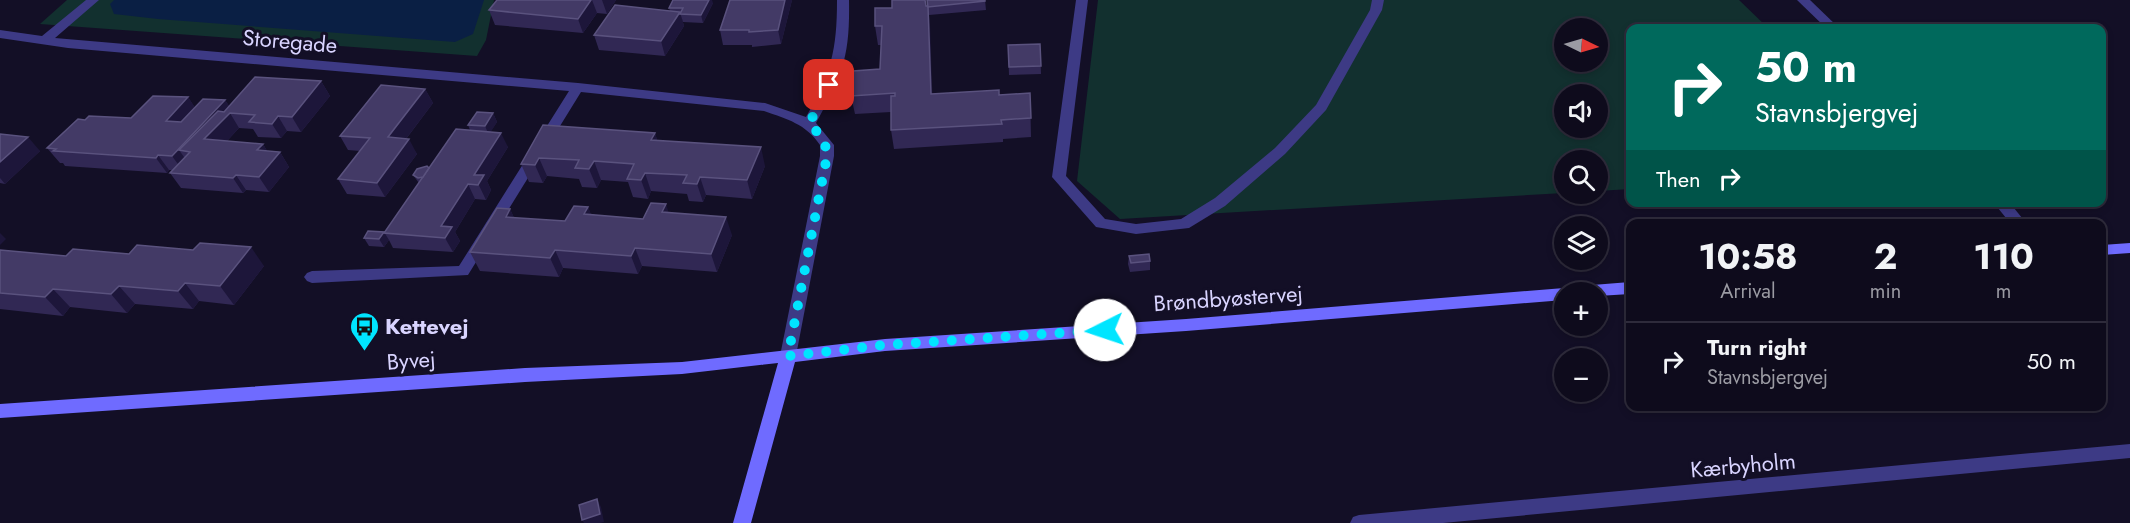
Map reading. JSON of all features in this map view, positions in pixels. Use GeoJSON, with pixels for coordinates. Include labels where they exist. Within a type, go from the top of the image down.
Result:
{"type":"FeatureCollection","features":[{"type":"Feature","properties":{"kind":"street"},"geometry":{"type":"LineString","coordinates":[[44,41],[93,0]]}},
{"type":"Feature","properties":{"kind":"street"},"geometry":{"type":"LineString","coordinates":[[742,523],[788,356],[827,156],[826,145],[821,136],[809,124],[839,60],[843,0]]}},
{"type":"Feature","properties":{"kind":"street"},"geometry":{"type":"LineString","coordinates":[[1082,0],[1059,177],[1101,223],[1136,229],[1184,224],[1220,202],[1280,151],[1320,107],[1376,10],[1378,0]]}},
{"type":"Feature","properties":{"kind":"street"},"geometry":{"type":"LineString","coordinates":[[1803,0],[1829,24]]}},
{"type":"Feature","properties":{"kind":"street","name":"Storegade"},"geometry":{"type":"LineString","coordinates":[[0,34],[44,41],[578,87],[765,107],[796,117],[809,124]]}},
{"type":"Feature","properties":{"kind":"street"},"geometry":{"type":"LineString","coordinates":[[312,277],[463,271],[578,87]]}},
{"type":"Feature","properties":{"kind":"street"},"geometry":{"type":"LineString","coordinates":[[2005,207],[2015,219]]}},
{"type":"Feature","properties":{"kind":"street"},"geometry":{"type":"LineString","coordinates":[[2106,250],[2130,248]]}},
{"type":"Feature","properties":{"kind":"street"},"geometry":{"type":"LineString","coordinates":[[1608,290],[1626,288]]}},
{"type":"Feature","properties":{"kind":"street","name":"Brøndbyøstervej"},"geometry":{"type":"LineString","coordinates":[[788,356],[885,345],[1186,325],[1554,295]]}},
{"type":"Feature","properties":{"kind":"street","name":"Byvej"},"geometry":{"type":"LineString","coordinates":[[0,411],[525,375],[682,368],[788,356]]}},
{"type":"Feature","properties":{"kind":"street","name":"Kærbyholm"},"geometry":{"type":"LineString","coordinates":[[1359,523],[2130,451]]}},
{"type":"Feature","properties":{"kind":"green space"},"geometry":{"type":"Polygon","coordinates":[[[67,0],[494,0],[486,40],[477,56],[40,24],[67,0]]]}},
{"type":"Feature","properties":{"kind":"green space"},"geometry":{"type":"Polygon","coordinates":[[[1098,0],[1739,0],[1764,24],[1626,24],[1626,189],[1608,190],[1608,150],[1554,150],[1554,194],[1120,219],[1077,181],[1098,0]]]}},
{"type":"Feature","properties":{"kind":"water"},"geometry":{"type":"Polygon","coordinates":[[[114,0],[484,0],[473,34],[455,42],[114,14],[110,4],[114,0]]]}},
{"type":"Feature","properties":{"kind":"building"},"geometry":{"type":"Polygon","coordinates":[[[497,0],[591,0],[578,19],[489,10],[497,0]]]}},
{"type":"Feature","properties":{"kind":"building"},"geometry":{"type":"Polygon","coordinates":[[[673,0],[709,0],[701,15],[680,14],[683,8],[669,8],[673,0]]]}},
{"type":"Feature","properties":{"kind":"building"},"geometry":{"type":"Polygon","coordinates":[[[730,0],[785,0],[778,30],[749,32],[749,30],[720,30],[730,0]]]}},
{"type":"Feature","properties":{"kind":"building"},"geometry":{"type":"Polygon","coordinates":[[[892,0],[925,0],[928,6],[931,94],[999,90],[999,95],[1030,93],[1031,118],[1001,120],[1002,124],[891,130],[891,96],[895,96],[895,93],[851,96],[853,71],[880,69],[882,26],[875,26],[875,8],[892,8],[892,0]]]}},
{"type":"Feature","properties":{"kind":"building"},"geometry":{"type":"Polygon","coordinates":[[[927,0],[985,0],[985,1],[928,7],[927,0]]]}},
{"type":"Feature","properties":{"kind":"building"},"geometry":{"type":"Polygon","coordinates":[[[615,5],[680,12],[661,41],[594,35],[615,5]]]}},
{"type":"Feature","properties":{"kind":"building"},"geometry":{"type":"Polygon","coordinates":[[[1040,44],[1041,66],[1009,67],[1008,45],[1040,44]]]}},
{"type":"Feature","properties":{"kind":"building"},"geometry":{"type":"Polygon","coordinates":[[[255,77],[321,81],[292,117],[278,116],[272,124],[249,122],[255,115],[230,113],[204,139],[263,144],[257,150],[280,152],[259,177],[236,175],[233,178],[170,173],[190,152],[179,150],[218,111],[224,112],[255,77]]]}},
{"type":"Feature","properties":{"kind":"building"},"geometry":{"type":"Polygon","coordinates":[[[381,85],[425,89],[388,137],[409,139],[377,183],[338,179],[370,138],[340,136],[381,85]]]}},
{"type":"Feature","properties":{"kind":"building"},"geometry":{"type":"Polygon","coordinates":[[[153,96],[188,97],[166,121],[181,122],[203,99],[225,100],[172,156],[158,155],[156,158],[53,151],[56,149],[47,148],[78,119],[85,120],[89,116],[131,118],[153,96]]]}},
{"type":"Feature","properties":{"kind":"building"},"geometry":{"type":"Polygon","coordinates":[[[477,112],[493,113],[485,126],[468,125],[477,112]]]}},
{"type":"Feature","properties":{"kind":"building"},"geometry":{"type":"Polygon","coordinates":[[[543,125],[655,133],[651,140],[761,147],[747,180],[700,177],[697,184],[683,183],[687,175],[645,173],[641,180],[627,179],[634,164],[594,161],[589,169],[575,168],[579,160],[539,158],[535,165],[521,164],[543,125]]]}},
{"type":"Feature","properties":{"kind":"building"},"geometry":{"type":"Polygon","coordinates":[[[456,129],[501,133],[474,175],[484,175],[478,185],[468,184],[441,226],[452,227],[445,238],[384,233],[456,129]]]}},
{"type":"Feature","properties":{"kind":"building"},"geometry":{"type":"Polygon","coordinates":[[[0,134],[28,137],[0,162],[0,134]]]}},
{"type":"Feature","properties":{"kind":"building"},"geometry":{"type":"Polygon","coordinates":[[[427,166],[429,168],[423,177],[418,178],[413,175],[417,169],[427,166]]]}},
{"type":"Feature","properties":{"kind":"building"},"geometry":{"type":"Polygon","coordinates":[[[651,203],[666,204],[662,212],[726,217],[711,254],[635,248],[631,256],[555,250],[550,258],[470,252],[497,208],[510,209],[506,217],[565,221],[574,206],[588,207],[584,214],[643,219],[651,203]]]}},
{"type":"Feature","properties":{"kind":"building"},"geometry":{"type":"Polygon","coordinates":[[[368,231],[384,232],[379,239],[364,238],[368,231]]]}},
{"type":"Feature","properties":{"kind":"building"},"geometry":{"type":"Polygon","coordinates":[[[200,243],[251,247],[220,286],[185,283],[178,291],[119,286],[111,294],[53,289],[45,297],[0,293],[0,250],[66,256],[73,249],[129,254],[137,245],[193,250],[200,243]]]}},
{"type":"Feature","properties":{"kind":"building"},"geometry":{"type":"Polygon","coordinates":[[[1149,254],[1150,261],[1131,263],[1129,256],[1149,254]]]}},
{"type":"Feature","properties":{"kind":"building"},"geometry":{"type":"Polygon","coordinates":[[[597,499],[600,514],[582,520],[579,505],[597,499]]]}},
{"type":"Feature","properties":{"kind":"place","name":"Kettevej"},"geometry":{"type":"Point","coordinates":[364,352]}},
{"type":"Feature","properties":{"kind":"route"},"geometry":{"type":"LineString","coordinates":[[829,85],[809,124],[821,136],[826,145],[827,156],[788,356],[885,345],[1105,330]]}}]}
